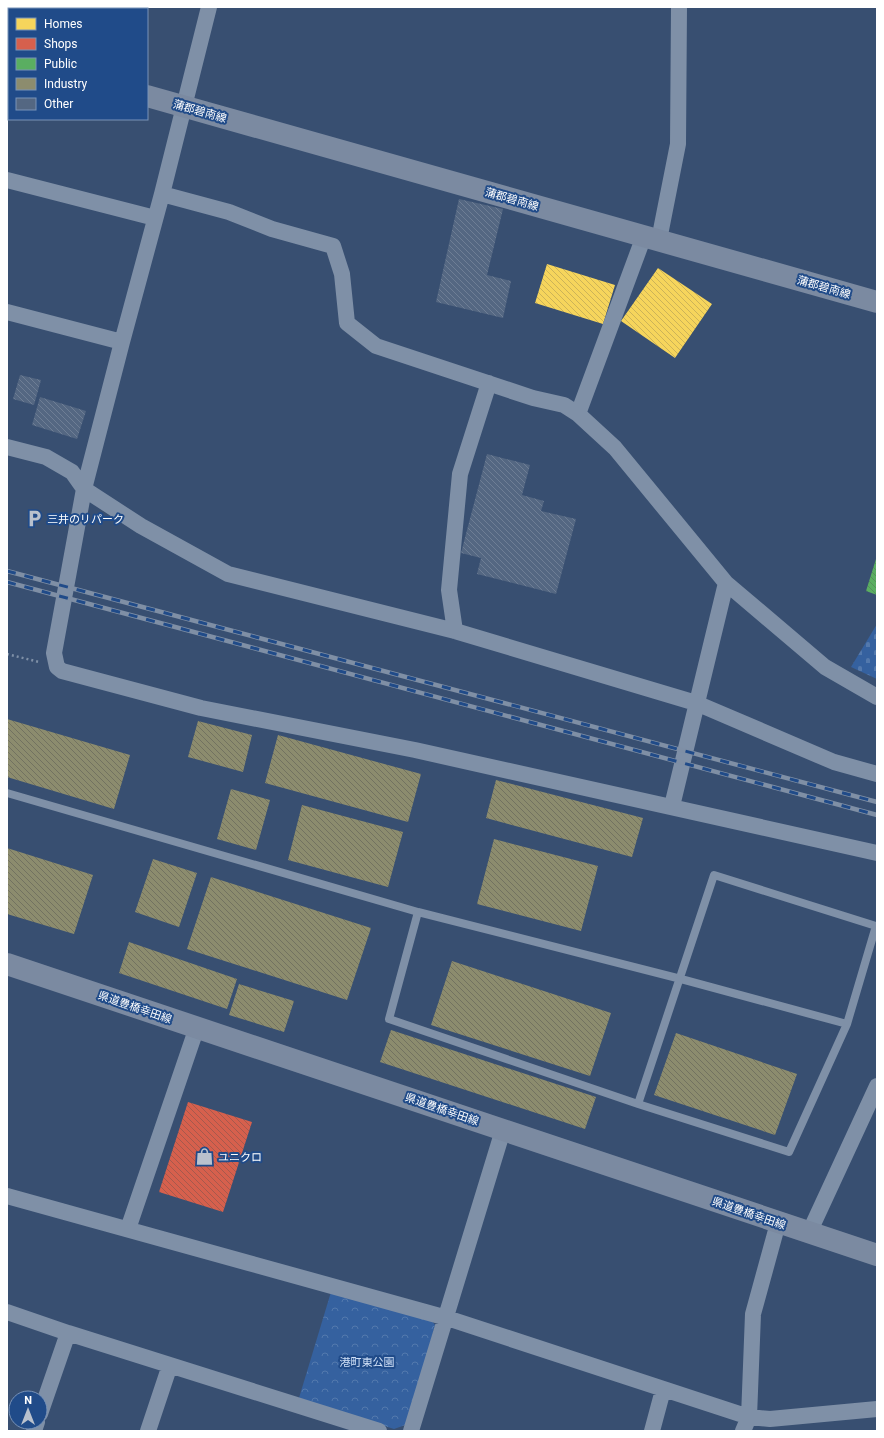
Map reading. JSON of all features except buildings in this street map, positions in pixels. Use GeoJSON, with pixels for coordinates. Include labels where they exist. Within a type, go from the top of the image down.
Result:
{"type":"FeatureCollection","features":[{"type":"Feature","properties":{"kind":"main road","name":"蒲郡碧南線"},"geometry":{"type":"LineString","coordinates":[[148,96],[877,302]]}},
{"type":"Feature","properties":{"kind":"main road","name":"県道豊橋幸田線"},"geometry":{"type":"LineString","coordinates":[[7,964],[877,1255]]}},
{"type":"Feature","properties":{"kind":"street"},"geometry":{"type":"LineString","coordinates":[[209,7],[189,84],[185,107],[84,489],[54,653],[57,667],[62,671],[201,708],[415,750],[672,806],[877,853]]}},
{"type":"Feature","properties":{"kind":"street"},"geometry":{"type":"LineString","coordinates":[[578,414],[652,238],[678,144],[679,7]]}},
{"type":"Feature","properties":{"kind":"street"},"geometry":{"type":"LineString","coordinates":[[7,180],[155,218]]}},
{"type":"Feature","properties":{"kind":"street"},"geometry":{"type":"LineString","coordinates":[[162,194],[229,212],[272,229],[333,246],[342,274],[347,323],[376,346],[533,398],[564,405],[578,414],[615,448],[726,582],[825,667],[877,697]]}},
{"type":"Feature","properties":{"kind":"street"},"geometry":{"type":"LineString","coordinates":[[7,312],[122,342]]}},
{"type":"Feature","properties":{"kind":"street"},"geometry":{"type":"LineString","coordinates":[[454,631],[449,590],[460,474],[489,383]]}},
{"type":"Feature","properties":{"kind":"street"},"geometry":{"type":"LineString","coordinates":[[7,447],[46,457],[72,472],[84,489],[159,538],[191,553],[228,574],[454,631],[696,703],[834,762],[877,774]]}},
{"type":"Feature","properties":{"kind":"street"},"geometry":{"type":"LineString","coordinates":[[672,806],[726,582]]}},
{"type":"Feature","properties":{"kind":"street"},"geometry":{"type":"LineString","coordinates":[[128,1229],[197,1027]]}},
{"type":"Feature","properties":{"kind":"street"},"geometry":{"type":"LineString","coordinates":[[809,1233],[877,1086]]}},
{"type":"Feature","properties":{"kind":"street"},"geometry":{"type":"LineString","coordinates":[[411,1431],[447,1318],[503,1130]]}},
{"type":"Feature","properties":{"kind":"street"},"geometry":{"type":"LineString","coordinates":[[7,1196],[447,1318],[663,1390],[746,1424],[770,1419],[877,1409]]}},
{"type":"Feature","properties":{"kind":"street"},"geometry":{"type":"LineString","coordinates":[[746,1424],[753,1314],[778,1223]]}},
{"type":"Feature","properties":{"kind":"street"},"geometry":{"type":"LineString","coordinates":[[7,1312],[68,1334],[379,1431]]}},
{"type":"Feature","properties":{"kind":"street"},"geometry":{"type":"LineString","coordinates":[[48,1391],[68,1334]]}},
{"type":"Feature","properties":{"kind":"street"},"geometry":{"type":"LineString","coordinates":[[148,1431],[170,1365]]}},
{"type":"Feature","properties":{"kind":"street"},"geometry":{"type":"LineString","coordinates":[[652,1431],[663,1390]]}},
{"type":"Feature","properties":{"kind":"lane"},"geometry":{"type":"LineString","coordinates":[[7,793],[418,912],[681,979],[847,1024]]}},
{"type":"Feature","properties":{"kind":"lane"},"geometry":{"type":"LineString","coordinates":[[418,912],[389,1019],[638,1104],[789,1152],[847,1024],[876,926],[714,874],[681,979],[638,1104]]}},
{"type":"Feature","properties":{"kind":"path"},"geometry":{"type":"LineString","coordinates":[[7,654],[57,667]]}},
{"type":"Feature","properties":{"kind":"green space"},"geometry":{"type":"Polygon","coordinates":[[[877,624],[877,679],[851,667],[877,624]]]}},
{"type":"Feature","properties":{"kind":"green space","name":"港町東公園"},"geometry":{"type":"Polygon","coordinates":[[[331,1292],[432,1321],[435,1325],[408,1424],[394,1429],[299,1398],[331,1292]]]}},
{"type":"Feature","properties":{"kind":"railway"},"geometry":{"type":"LineString","coordinates":[[7,571],[877,802]]}},
{"type":"Feature","properties":{"kind":"railway"},"geometry":{"type":"LineString","coordinates":[[7,582],[877,815]]}},
{"type":"Feature","properties":{"kind":"place","name":"三井のリパーク"},"geometry":{"type":"Point","coordinates":[34,519]}},
{"type":"Feature","properties":{"kind":"place","name":"ユニクロ"},"geometry":{"type":"Point","coordinates":[205,1157]}}]}
